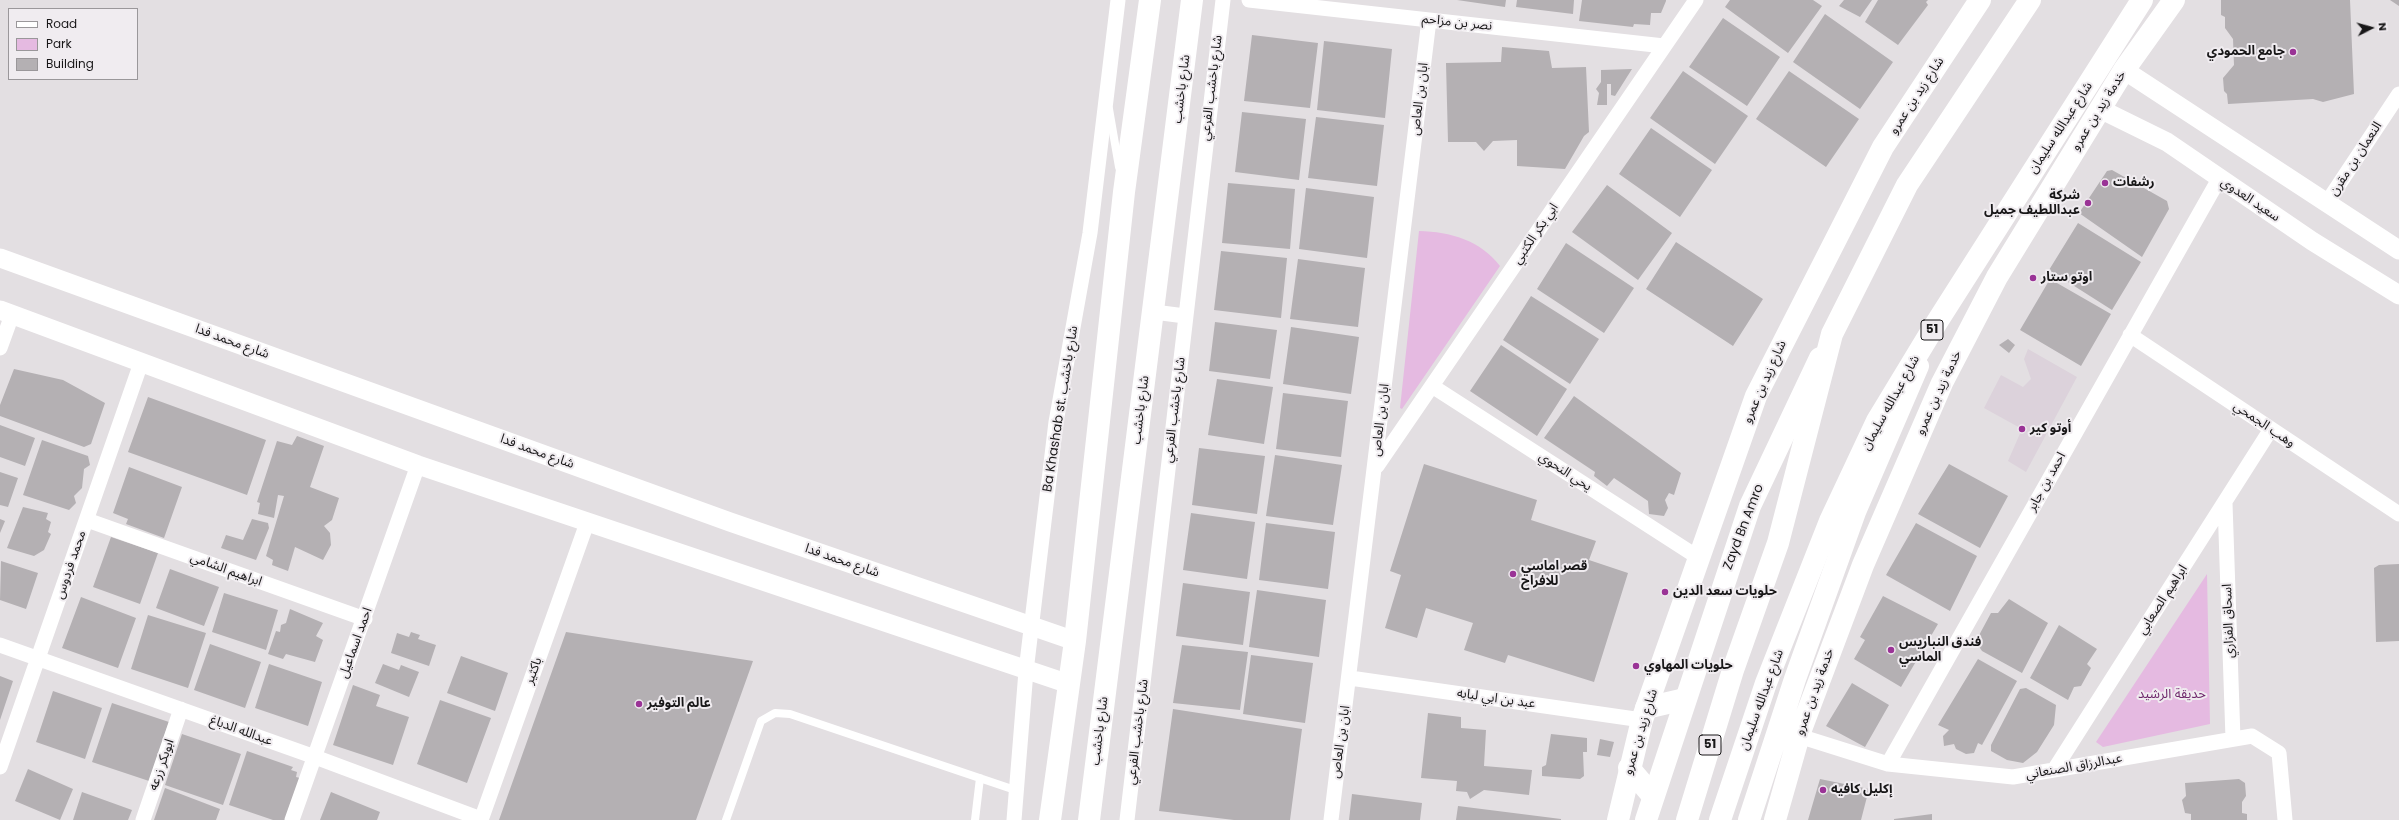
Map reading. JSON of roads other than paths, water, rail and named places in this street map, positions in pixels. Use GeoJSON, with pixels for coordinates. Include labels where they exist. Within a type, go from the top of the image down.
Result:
{"type":"FeatureCollection","features":[{"type":"Feature","properties":{"kind":"main road"},"geometry":{"type":"LineString","coordinates":[[1050,820],[1075,641],[1124,192],[1150,0]]}},
{"type":"Feature","properties":{"kind":"main road","name":"شارع باخشب"},"geometry":{"type":"LineString","coordinates":[[1089,820],[1192,0]]}},
{"type":"Feature","properties":{"kind":"main road","name":"شارع زيد بن عمرو"},"geometry":{"type":"LineString","coordinates":[[1618,820],[1644,714],[1756,396],[1832,242],[1883,147],[1980,0]]}},
{"type":"Feature","properties":{"kind":"main road","name":"51"},"geometry":{"type":"LineString","coordinates":[[1687,820],[1733,670],[1778,543],[1832,334],[1907,185],[2030,0]]}},
{"type":"Feature","properties":{"kind":"main road","name":"شارع عبدالله سليمان"},"geometry":{"type":"LineString","coordinates":[[1720,820],[1766,683],[1830,521],[1878,421],[1937,322],[2142,0]]}},
{"type":"Feature","properties":{"kind":"main road","name":"خدمة زيد بن عمرو"},"geometry":{"type":"LineString","coordinates":[[1774,820],[1798,736],[1862,565],[1942,383],[1996,277],[2124,70],[2174,0]]}},
{"type":"Feature","properties":{"kind":"main road"},"geometry":{"type":"LineString","coordinates":[[1749,820],[1795,678],[1856,512],[1937,322]]}},
{"type":"Feature","properties":{"kind":"main road","name":"Zayd Bn Amro"},"geometry":{"type":"LineString","coordinates":[[1646,820],[1652,795],[1750,506],[1832,334]]}},
{"type":"Feature","properties":{"kind":"main road"},"geometry":{"type":"LineString","coordinates":[[1644,714],[1685,699]]}},
{"type":"Feature","properties":{"kind":"main road"},"geometry":{"type":"LineString","coordinates":[[1630,768],[1652,795]]}},
{"type":"Feature","properties":{"kind":"street","name":"Ba Khashab st. شارع باخشب"},"geometry":{"type":"LineString","coordinates":[[1014,820],[1018,791],[1026,671],[1056,422],[1090,233],[1118,0]]}},
{"type":"Feature","properties":{"kind":"street","name":"شارع باخشب الفرعي"},"geometry":{"type":"LineString","coordinates":[[1128,820],[1185,316],[1223,0]]}},
{"type":"Feature","properties":{"kind":"street","name":"نصر بن مزاحم"},"geometry":{"type":"LineString","coordinates":[[1249,0],[1664,46]]}},
{"type":"Feature","properties":{"kind":"street","name":"ابي بكر الكتبي"},"geometry":{"type":"LineString","coordinates":[[1375,469],[1696,0]]}},
{"type":"Feature","properties":{"kind":"street","name":"ابان بن العاص"},"geometry":{"type":"LineString","coordinates":[[1331,820],[1350,678],[1429,20]]}},
{"type":"Feature","properties":{"kind":"street"},"geometry":{"type":"LineString","coordinates":[[2124,70],[2326,204],[2399,250]]}},
{"type":"Feature","properties":{"kind":"street","name":"النعمان بن مقرن"},"geometry":{"type":"LineString","coordinates":[[2326,204],[2399,94]]}},
{"type":"Feature","properties":{"kind":"street","name":"سعيد العدوي"},"geometry":{"type":"LineString","coordinates":[[2100,109],[2167,142],[2219,179],[2312,241],[2399,295]]}},
{"type":"Feature","properties":{"kind":"street","name":"احمد بن جابر"},"geometry":{"type":"LineString","coordinates":[[1888,764],[2219,179]]}},
{"type":"Feature","properties":{"kind":"street","name":"شارع محمد فدا"},"geometry":{"type":"LineString","coordinates":[[0,258],[716,517],[1075,641]]}},
{"type":"Feature","properties":{"kind":"street"},"geometry":{"type":"LineString","coordinates":[[1154,312],[1185,316]]}},
{"type":"Feature","properties":{"kind":"street"},"geometry":{"type":"LineString","coordinates":[[0,348],[6,313],[418,465],[1026,671],[1069,684]]}},
{"type":"Feature","properties":{"kind":"street","name":"وهب الجمحي"},"geometry":{"type":"LineString","coordinates":[[2130,335],[2399,514]]}},
{"type":"Feature","properties":{"kind":"street","name":"محمد فردوس"},"geometry":{"type":"LineString","coordinates":[[0,767],[39,659],[141,363]]}},
{"type":"Feature","properties":{"kind":"street","name":"يحي النحوي"},"geometry":{"type":"LineString","coordinates":[[1432,386],[1699,558]]}},
{"type":"Feature","properties":{"kind":"street","name":"ابراهيم الصعابي"},"geometry":{"type":"LineString","coordinates":[[2054,770],[2271,429]]}},
{"type":"Feature","properties":{"kind":"street","name":"احمد اسماعيل"},"geometry":{"type":"LineString","coordinates":[[292,820],[365,619],[418,465]]}},
{"type":"Feature","properties":{"kind":"street","name":"اسحاق الفزاري"},"geometry":{"type":"LineString","coordinates":[[2225,502],[2233,739]]}},
{"type":"Feature","properties":{"kind":"street","name":"ابراهيم الشامي"},"geometry":{"type":"LineString","coordinates":[[87,520],[365,619]]}},
{"type":"Feature","properties":{"kind":"street","name":"باكثير"},"geometry":{"type":"LineString","coordinates":[[481,819],[587,523]]}},
{"type":"Feature","properties":{"kind":"street","name":"عبدالله الدباغ"},"geometry":{"type":"LineString","coordinates":[[0,646],[182,709],[481,819]]}},
{"type":"Feature","properties":{"kind":"street","name":"عبد بن ابي لبابه"},"geometry":{"type":"LineString","coordinates":[[1350,678],[1644,714]]}},
{"type":"Feature","properties":{"kind":"street","name":"ابوبكر زرعه"},"geometry":{"type":"LineString","coordinates":[[143,820],[182,709]]}},
{"type":"Feature","properties":{"kind":"street","name":"عبدالرزاق الصنعاني"},"geometry":{"type":"LineString","coordinates":[[1798,736],[1888,764],[2014,777],[2252,736],[2279,753],[2285,820]]}},
{"type":"Feature","properties":{"kind":"lane"},"geometry":{"type":"LineString","coordinates":[[1107,95],[1124,192]]}},
{"type":"Feature","properties":{"kind":"lane"},"geometry":{"type":"LineString","coordinates":[[726,820],[761,721],[775,713],[790,714],[1018,791]]}},
{"type":"Feature","properties":{"kind":"lane"},"geometry":{"type":"LineString","coordinates":[[975,820],[980,778]]}},
{"type":"Feature","properties":{"kind":"place","name":"جامع الحمودي"},"geometry":{"type":"Point","coordinates":[2293,52]}},
{"type":"Feature","properties":{"kind":"place","name":"رشفات"},"geometry":{"type":"Point","coordinates":[2105,183]}},
{"type":"Feature","properties":{"kind":"place","name":"شركة عبداللطيف جميل"},"geometry":{"type":"Point","coordinates":[2088,203]}},
{"type":"Feature","properties":{"kind":"place","name":"اوتو ستار"},"geometry":{"type":"Point","coordinates":[2033,278]}},
{"type":"Feature","properties":{"kind":"place","name":"أوتو كير"},"geometry":{"type":"Point","coordinates":[2022,429]}},
{"type":"Feature","properties":{"kind":"place","name":"قصر اماسي للافراح"},"geometry":{"type":"Point","coordinates":[1513,574]}},
{"type":"Feature","properties":{"kind":"place","name":"حلويات سعد الدين"},"geometry":{"type":"Point","coordinates":[1665,592]}},
{"type":"Feature","properties":{"kind":"place","name":"فندق النباريس الماسي"},"geometry":{"type":"Point","coordinates":[1891,650]}},
{"type":"Feature","properties":{"kind":"place","name":"حلويات المهاوي"},"geometry":{"type":"Point","coordinates":[1636,666]}},
{"type":"Feature","properties":{"kind":"place","name":"عالم التوفير"},"geometry":{"type":"Point","coordinates":[639,704]}},
{"type":"Feature","properties":{"kind":"place","name":"إكليل كافيه"},"geometry":{"type":"Point","coordinates":[1823,790]}},
{"type":"Feature","properties":{"kind":"park label","name":"حديقة الرشيد"},"geometry":{"type":"Point","coordinates":[2172,695]}}]}
